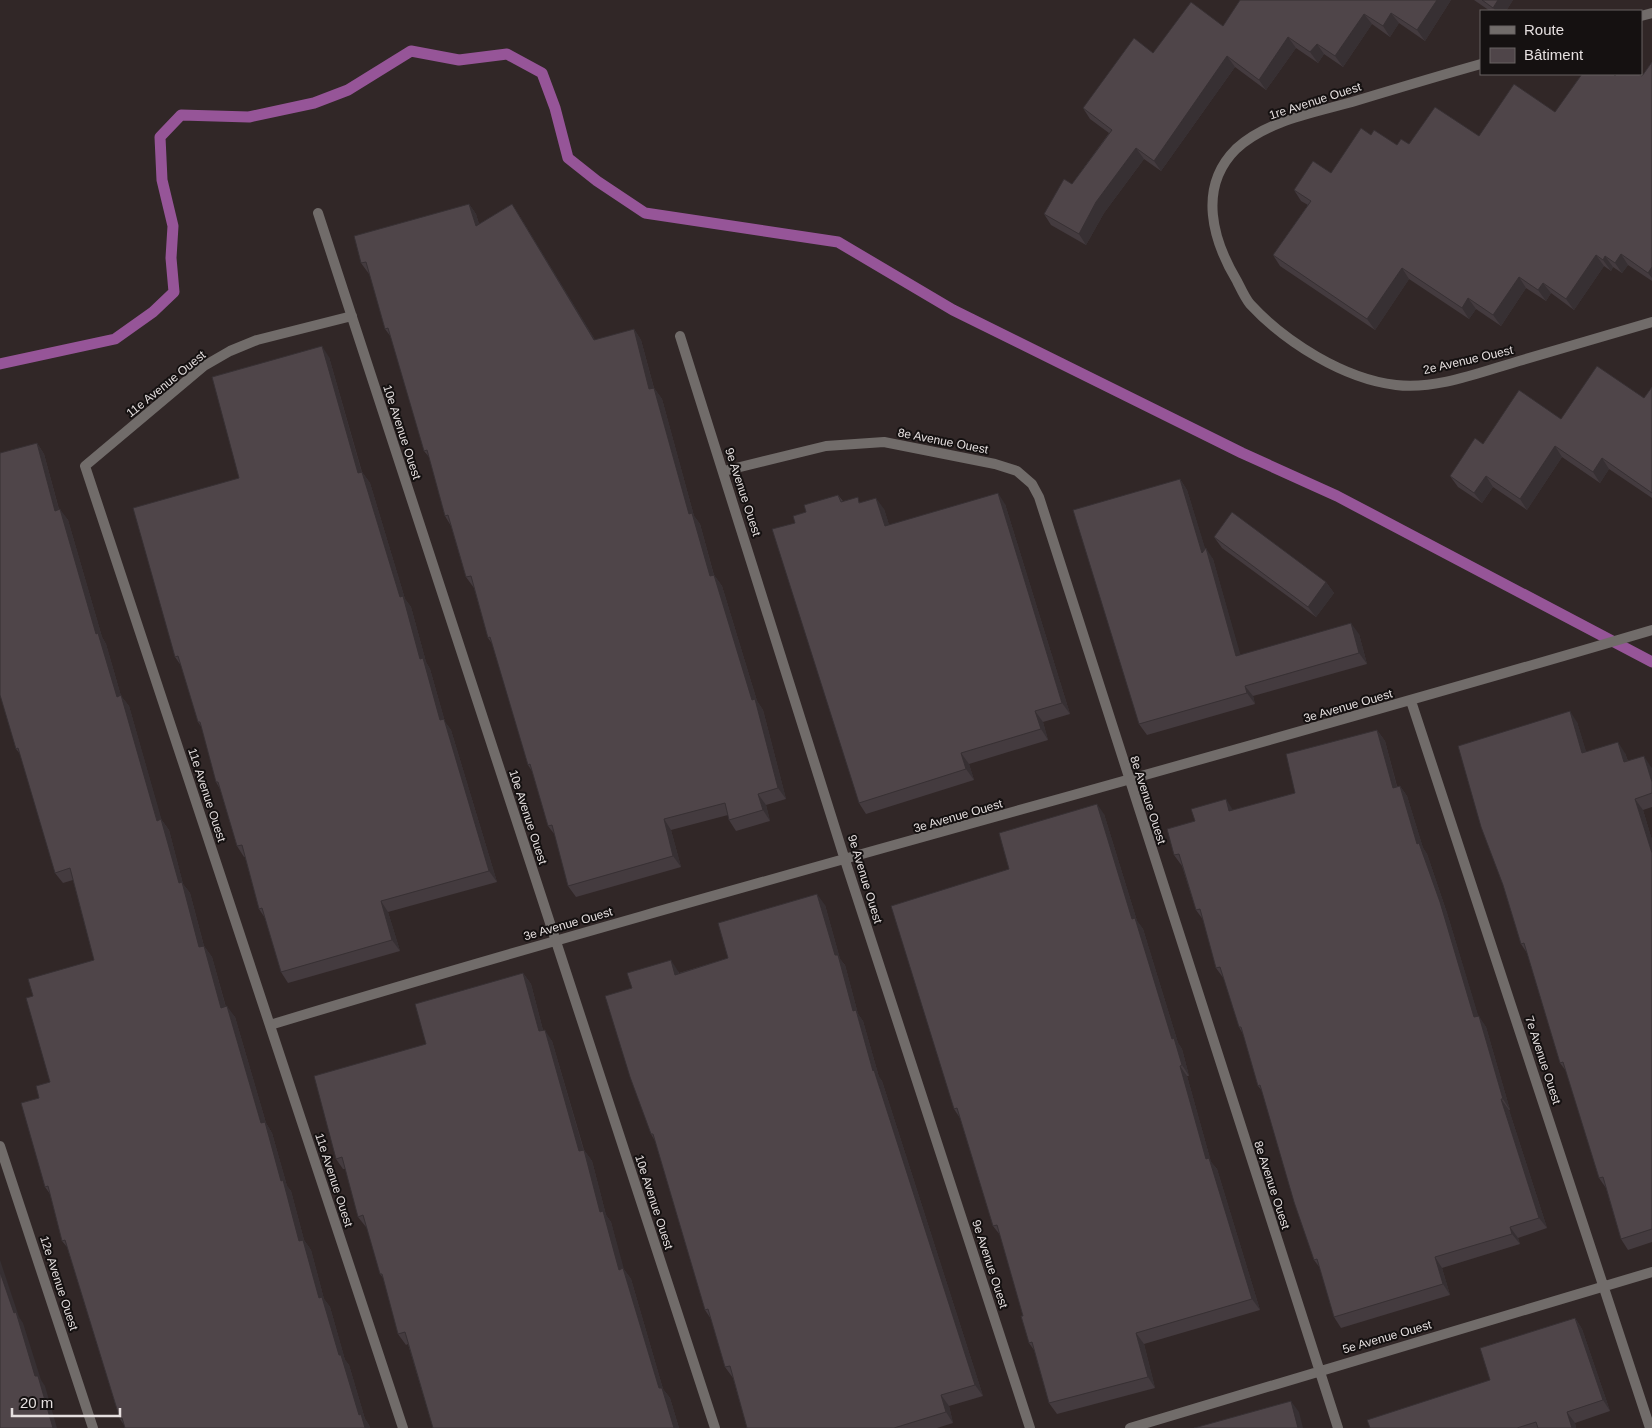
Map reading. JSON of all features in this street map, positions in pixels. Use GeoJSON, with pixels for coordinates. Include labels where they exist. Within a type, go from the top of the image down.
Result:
{"type":"FeatureCollection","features":[{"type":"Feature","properties":{"kind":"street","name":"1re Avenue Ouest"},"geometry":{"type":"LineString","coordinates":[[1249,303],[1223,258],[1216,238],[1212,211],[1215,190],[1222,170],[1235,150],[1257,133],[1293,119],[1480,64]]}},
{"type":"Feature","properties":{"kind":"street","name":"10e Avenue Ouest"},"geometry":{"type":"LineString","coordinates":[[318,213],[715,1428]]}},
{"type":"Feature","properties":{"kind":"street","name":"2e Avenue Ouest"},"geometry":{"type":"LineString","coordinates":[[1249,303],[1308,351],[1368,380],[1398,386],[1435,383],[1482,372],[1652,322]]}},
{"type":"Feature","properties":{"kind":"street","name":"11e Avenue Ouest"},"geometry":{"type":"LineString","coordinates":[[352,316],[257,340],[204,366],[86,466],[403,1428]]}},
{"type":"Feature","properties":{"kind":"street","name":"9e Avenue Ouest"},"geometry":{"type":"LineString","coordinates":[[680,336],[845,860],[1030,1428]]}},
{"type":"Feature","properties":{"kind":"street","name":"8e Avenue Ouest"},"geometry":{"type":"LineString","coordinates":[[724,471],[826,446],[884,442],[995,464],[1017,471],[1032,484],[1039,497],[1128,781],[1338,1428]]}},
{"type":"Feature","properties":{"kind":"street","name":"3e Avenue Ouest"},"geometry":{"type":"LineString","coordinates":[[270,1025],[555,940],[1128,781],[1649,631]]}},
{"type":"Feature","properties":{"kind":"street","name":"7e Avenue Ouest"},"geometry":{"type":"LineString","coordinates":[[1411,701],[1650,1428]]}},
{"type":"Feature","properties":{"kind":"street","name":"12e Avenue Ouest"},"geometry":{"type":"LineString","coordinates":[[0,1146],[94,1428]]}},
{"type":"Feature","properties":{"kind":"street","name":"5e Avenue Ouest"},"geometry":{"type":"LineString","coordinates":[[1130,1428],[1652,1272]]}},
{"type":"Feature","properties":{"kind":"building"},"geometry":{"type":"Polygon","coordinates":[[[1240,0],[1437,0],[1417,30],[1391,13],[1383,26],[1364,14],[1335,56],[1317,44],[1310,52],[1288,37],[1259,80],[1227,56],[1154,161],[1136,148],[1096,202],[1079,234],[1044,214],[1064,179],[1072,184],[1112,130],[1083,108],[1134,38],[1153,53],[1191,2],[1223,26],[1240,0]]]}},
{"type":"Feature","properties":{"kind":"building"},"geometry":{"type":"Polygon","coordinates":[[[1482,0],[1498,0],[1493,8],[1482,0]]]}},
{"type":"Feature","properties":{"kind":"building"},"geometry":{"type":"Polygon","coordinates":[[[1652,62],[1652,267],[1648,273],[1621,254],[1615,263],[1605,256],[1603,260],[1596,255],[1566,299],[1543,283],[1538,290],[1519,277],[1493,315],[1468,298],[1462,308],[1402,268],[1367,319],[1273,255],[1311,201],[1294,190],[1313,161],[1331,173],[1361,128],[1371,135],[1374,130],[1397,145],[1401,139],[1409,144],[1435,107],[1479,136],[1514,84],[1555,112],[1581,75],[1642,76],[1652,62]]]}},
{"type":"Feature","properties":{"kind":"building"},"geometry":{"type":"Polygon","coordinates":[[[469,204],[476,226],[512,204],[594,340],[634,329],[649,389],[654,388],[689,514],[692,513],[710,576],[714,575],[752,700],[755,699],[778,788],[758,794],[763,810],[729,820],[725,803],[664,819],[673,856],[568,886],[552,825],[548,826],[530,764],[528,765],[490,637],[488,638],[471,576],[466,577],[448,515],[445,516],[427,450],[424,451],[388,328],[385,329],[366,262],[361,263],[354,236],[469,204]]]}},
{"type":"Feature","properties":{"kind":"building"},"geometry":{"type":"Polygon","coordinates":[[[322,346],[358,473],[362,472],[400,597],[403,596],[420,659],[423,658],[440,720],[444,719],[489,871],[381,901],[392,940],[281,972],[262,908],[259,909],[242,845],[237,846],[218,782],[216,782],[200,722],[198,722],[178,656],[175,657],[133,508],[239,478],[212,377],[322,346]]]}},
{"type":"Feature","properties":{"kind":"building"},"geometry":{"type":"Polygon","coordinates":[[[1597,366],[1644,398],[1652,387],[1652,493],[1602,458],[1593,472],[1555,446],[1520,499],[1486,476],[1474,493],[1450,476],[1475,438],[1483,444],[1519,390],[1561,419],[1597,366]]]}},
{"type":"Feature","properties":{"kind":"building"},"geometry":{"type":"Polygon","coordinates":[[[37,443],[55,511],[60,509],[96,634],[98,633],[117,697],[121,695],[157,821],[161,819],[179,883],[182,882],[199,947],[204,946],[221,1008],[227,1006],[261,1123],[265,1122],[281,1181],[283,1180],[299,1241],[303,1240],[319,1298],[322,1297],[339,1355],[341,1355],[359,1415],[361,1414],[365,1428],[125,1428],[122,1418],[120,1419],[65,1240],[62,1241],[48,1186],[45,1187],[21,1103],[39,1098],[36,1086],[50,1082],[26,998],[33,996],[28,979],[94,960],[70,868],[55,873],[18,748],[16,749],[0,695],[0,453],[37,443]]]}},
{"type":"Feature","properties":{"kind":"building"},"geometry":{"type":"Polygon","coordinates":[[[1180,479],[1202,553],[1206,548],[1236,656],[1351,623],[1359,653],[1245,686],[1247,693],[1139,724],[1073,510],[1180,479]]]}},
{"type":"Feature","properties":{"kind":"building"},"geometry":{"type":"Polygon","coordinates":[[[998,493],[1062,703],[1035,711],[1041,729],[961,753],[966,769],[859,803],[772,529],[795,523],[793,516],[806,512],[804,505],[838,495],[841,502],[858,497],[859,503],[876,498],[885,526],[998,493]]]}},
{"type":"Feature","properties":{"kind":"building"},"geometry":{"type":"Polygon","coordinates":[[[1232,512],[1326,582],[1308,607],[1214,537],[1232,512]]]}},
{"type":"Feature","properties":{"kind":"building"},"geometry":{"type":"Polygon","coordinates":[[[1570,711],[1582,753],[1618,742],[1624,762],[1644,756],[1652,782],[1652,793],[1635,799],[1652,853],[1652,1229],[1621,1239],[1603,1177],[1599,1178],[1563,1062],[1560,1063],[1524,943],[1521,944],[1503,885],[1481,827],[1458,746],[1570,711]]]}},
{"type":"Feature","properties":{"kind":"building"},"geometry":{"type":"Polygon","coordinates":[[[1377,730],[1393,788],[1400,786],[1417,844],[1419,843],[1440,902],[1474,1017],[1479,1016],[1503,1099],[1501,1099],[1539,1218],[1510,1227],[1512,1234],[1435,1257],[1443,1284],[1334,1317],[1317,1259],[1314,1260],[1294,1202],[1241,1027],[1239,1027],[1220,967],[1216,968],[1200,909],[1196,910],[1179,854],[1174,855],[1167,829],[1195,821],[1191,809],[1226,799],[1229,811],[1295,793],[1286,754],[1377,730]]]}},
{"type":"Feature","properties":{"kind":"building"},"geometry":{"type":"Polygon","coordinates":[[[1097,804],[1132,919],[1135,918],[1172,1039],[1174,1038],[1206,1159],[1209,1158],[1252,1299],[1136,1333],[1148,1377],[1049,1403],[1032,1342],[1029,1343],[1021,1316],[1023,1316],[997,1225],[993,1226],[957,1108],[954,1109],[891,906],[1009,869],[999,833],[1097,804]]]}},
{"type":"Feature","properties":{"kind":"building"},"geometry":{"type":"Polygon","coordinates":[[[817,894],[835,955],[838,955],[853,1011],[856,1010],[873,1071],[975,1385],[941,1395],[946,1412],[894,1428],[747,1428],[730,1366],[725,1367],[708,1309],[705,1310],[653,1134],[651,1134],[630,1077],[605,996],[632,988],[627,973],[671,960],[675,975],[728,958],[718,923],[817,894]]]}},
{"type":"Feature","properties":{"kind":"building"},"geometry":{"type":"Polygon","coordinates":[[[523,973],[539,1031],[545,1030],[579,1151],[584,1150],[600,1212],[603,1211],[619,1270],[623,1268],[659,1388],[662,1388],[674,1428],[433,1428],[405,1332],[398,1334],[382,1274],[380,1274],[363,1215],[358,1217],[342,1157],[336,1159],[314,1076],[426,1044],[415,1004],[523,973]]]}},
{"type":"Feature","properties":{"kind":"building"},"geometry":{"type":"Polygon","coordinates":[[[0,1272],[14,1313],[16,1312],[35,1376],[38,1376],[53,1428],[0,1428],[0,1272]]]}},
{"type":"Feature","properties":{"kind":"building"},"geometry":{"type":"Polygon","coordinates":[[[1575,1318],[1603,1400],[1567,1412],[1572,1428],[1538,1428],[1536,1422],[1517,1428],[1370,1428],[1367,1420],[1490,1380],[1480,1348],[1575,1318]]]}},
{"type":"Feature","properties":{"kind":"building"},"geometry":{"type":"Polygon","coordinates":[[[1291,1401],[1298,1428],[1194,1428],[1291,1401]]]}},
{"type":"Feature","properties":{"kind":"waterway"},"geometry":{"type":"LineString","coordinates":[[0,364],[115,339],[153,312],[174,292],[171,258],[173,226],[162,180],[160,137],[181,115],[249,117],[314,103],[348,90],[411,51],[459,60],[507,54],[542,73],[555,108],[568,158],[597,181],[645,213],[838,242],[953,310],[1242,453],[1337,496],[1652,662]]}}]}
